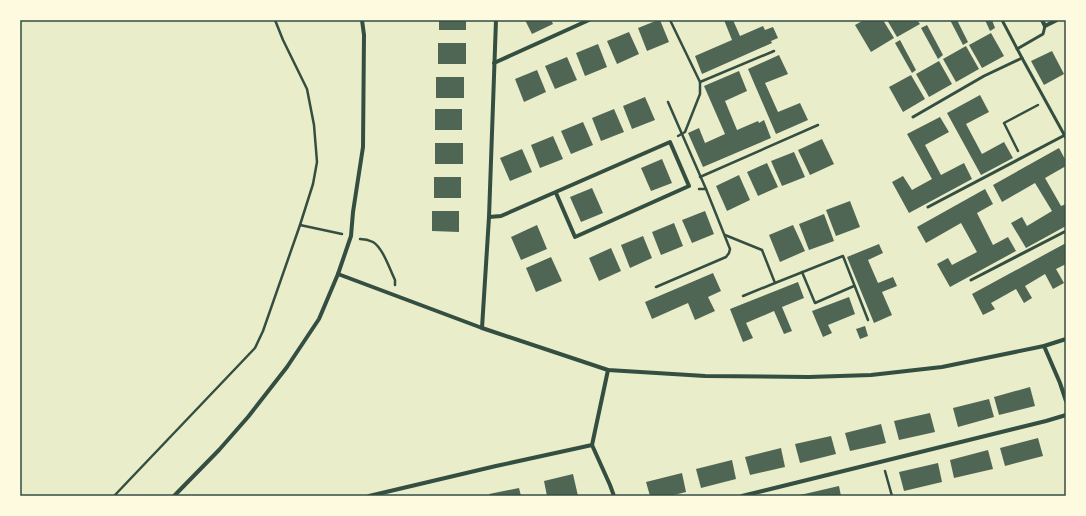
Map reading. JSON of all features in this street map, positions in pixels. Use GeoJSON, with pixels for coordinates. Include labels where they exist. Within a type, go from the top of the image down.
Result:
{"type":"FeatureCollection","features":[{"type":"Feature","properties":{"kind":"street"},"geometry":{"type":"LineString","coordinates":[[174,496],[248,418],[287,367],[319,319],[338,274],[351,236],[363,146],[364,35],[362,20]]}},
{"type":"Feature","properties":{"kind":"street"},"geometry":{"type":"LineString","coordinates":[[482,328],[489,217],[496,20]]}},
{"type":"Feature","properties":{"kind":"street"},"geometry":{"type":"LineString","coordinates":[[494,63],[589,20]]}},
{"type":"Feature","properties":{"kind":"street"},"geometry":{"type":"LineString","coordinates":[[1042,20],[1045,26],[1056,20]]}},
{"type":"Feature","properties":{"kind":"street"},"geometry":{"type":"LineString","coordinates":[[489,217],[501,216],[670,142],[689,186],[575,237],[556,193]]}},
{"type":"Feature","properties":{"kind":"street"},"geometry":{"type":"LineString","coordinates":[[338,274],[482,328],[608,370],[705,376],[809,377],[871,375],[942,366],[1044,346],[1066,339]]}},
{"type":"Feature","properties":{"kind":"street"},"geometry":{"type":"LineString","coordinates":[[1044,346],[1066,401]]}},
{"type":"Feature","properties":{"kind":"street"},"geometry":{"type":"LineString","coordinates":[[608,370],[592,445],[614,496]]}},
{"type":"Feature","properties":{"kind":"street"},"geometry":{"type":"LineString","coordinates":[[742,496],[1066,415]]}},
{"type":"Feature","properties":{"kind":"street"},"geometry":{"type":"LineString","coordinates":[[369,496],[592,445]]}},
{"type":"Feature","properties":{"kind":"lane"},"geometry":{"type":"LineString","coordinates":[[928,207],[1021,157],[1065,136],[1002,20]]}},
{"type":"Feature","properties":{"kind":"lane"},"geometry":{"type":"LineString","coordinates":[[1017,49],[1043,34],[1045,26]]}},
{"type":"Feature","properties":{"kind":"lane"},"geometry":{"type":"LineString","coordinates":[[913,117],[984,76],[1022,58]]}},
{"type":"Feature","properties":{"kind":"lane"},"geometry":{"type":"LineString","coordinates":[[971,280],[1066,231]]}},
{"type":"Feature","properties":{"kind":"path"},"geometry":{"type":"LineString","coordinates":[[114,496],[255,348],[263,331],[300,225],[313,184],[317,162],[314,125],[307,89],[282,40],[276,20]]}},
{"type":"Feature","properties":{"kind":"path"},"geometry":{"type":"LineString","coordinates":[[670,20],[700,82],[700,94],[685,132],[670,142]]}},
{"type":"Feature","properties":{"kind":"path"},"geometry":{"type":"LineString","coordinates":[[700,82],[774,51]]}},
{"type":"Feature","properties":{"kind":"path"},"geometry":{"type":"LineString","coordinates":[[1021,157],[1004,123],[1046,101]]}},
{"type":"Feature","properties":{"kind":"path"},"geometry":{"type":"LineString","coordinates":[[656,288],[726,257],[729,254],[730,249],[706,189],[668,102]]}},
{"type":"Feature","properties":{"kind":"path"},"geometry":{"type":"LineString","coordinates":[[700,177],[818,126]]}},
{"type":"Feature","properties":{"kind":"path"},"geometry":{"type":"LineString","coordinates":[[689,186],[696,189],[706,189]]}},
{"type":"Feature","properties":{"kind":"path"},"geometry":{"type":"LineString","coordinates":[[724,235],[762,250],[775,283]]}},
{"type":"Feature","properties":{"kind":"path"},"geometry":{"type":"LineString","coordinates":[[743,296],[843,256],[868,320]]}},
{"type":"Feature","properties":{"kind":"path"},"geometry":{"type":"LineString","coordinates":[[802,272],[815,303],[854,286]]}},
{"type":"Feature","properties":{"kind":"path"},"geometry":{"type":"LineString","coordinates":[[882,461],[892,496]]}},
{"type":"Feature","properties":{"kind":"building"},"geometry":{"type":"Polygon","coordinates":[[[439,20],[466,20],[466,30],[439,30],[439,20]]]}},
{"type":"Feature","properties":{"kind":"building"},"geometry":{"type":"Polygon","coordinates":[[[525,20],[551,20],[553,24],[532,34],[525,20]]]}},
{"type":"Feature","properties":{"kind":"building"},"geometry":{"type":"Polygon","coordinates":[[[660,20],[669,42],[647,51],[638,28],[660,20]]]}},
{"type":"Feature","properties":{"kind":"building"},"geometry":{"type":"Polygon","coordinates":[[[724,20],[733,20],[740,36],[763,26],[765,30],[773,27],[778,38],[771,41],[772,43],[702,74],[695,56],[732,40],[724,20]]]}},
{"type":"Feature","properties":{"kind":"building"},"geometry":{"type":"Polygon","coordinates":[[[864,20],[883,20],[894,38],[871,52],[855,25],[864,20]]]}},
{"type":"Feature","properties":{"kind":"building"},"geometry":{"type":"Polygon","coordinates":[[[887,20],[917,20],[920,24],[897,37],[887,20]]]}},
{"type":"Feature","properties":{"kind":"building"},"geometry":{"type":"Polygon","coordinates":[[[950,20],[957,20],[968,42],[963,45],[950,20]]]}},
{"type":"Feature","properties":{"kind":"building"},"geometry":{"type":"Polygon","coordinates":[[[985,20],[992,20],[995,28],[990,31],[985,20]]]}},
{"type":"Feature","properties":{"kind":"building"},"geometry":{"type":"Polygon","coordinates":[[[927,25],[943,55],[938,59],[921,28],[927,25]]]}},
{"type":"Feature","properties":{"kind":"building"},"geometry":{"type":"Polygon","coordinates":[[[629,32],[639,54],[617,64],[607,41],[629,32]]]}},
{"type":"Feature","properties":{"kind":"building"},"geometry":{"type":"Polygon","coordinates":[[[991,33],[1004,56],[982,68],[969,45],[991,33]]]}},
{"type":"Feature","properties":{"kind":"building"},"geometry":{"type":"Polygon","coordinates":[[[900,40],[916,70],[912,73],[895,43],[900,40]]]}},
{"type":"Feature","properties":{"kind":"building"},"geometry":{"type":"Polygon","coordinates":[[[438,43],[466,43],[466,64],[438,64],[438,43]]]}},
{"type":"Feature","properties":{"kind":"building"},"geometry":{"type":"Polygon","coordinates":[[[598,44],[607,67],[585,76],[576,53],[598,44]]]}},
{"type":"Feature","properties":{"kind":"building"},"geometry":{"type":"Polygon","coordinates":[[[966,46],[979,69],[956,82],[943,59],[966,46]]]}},
{"type":"Feature","properties":{"kind":"building"},"geometry":{"type":"Polygon","coordinates":[[[1052,51],[1064,74],[1044,85],[1031,61],[1052,51]]]}},
{"type":"Feature","properties":{"kind":"building"},"geometry":{"type":"Polygon","coordinates":[[[779,55],[788,74],[765,83],[778,112],[800,103],[808,120],[776,134],[748,69],[779,55]]]}},
{"type":"Feature","properties":{"kind":"building"},"geometry":{"type":"Polygon","coordinates":[[[567,57],[577,80],[555,89],[545,66],[567,57]]]}},
{"type":"Feature","properties":{"kind":"building"},"geometry":{"type":"Polygon","coordinates":[[[939,61],[952,84],[929,97],[916,74],[939,61]]]}},
{"type":"Feature","properties":{"kind":"building"},"geometry":{"type":"Polygon","coordinates":[[[537,70],[546,92],[524,102],[515,79],[537,70]]]}},
{"type":"Feature","properties":{"kind":"building"},"geometry":{"type":"Polygon","coordinates":[[[739,71],[747,91],[725,101],[737,130],[764,120],[771,138],[703,167],[688,133],[699,128],[705,143],[725,134],[704,86],[739,71]]]}},
{"type":"Feature","properties":{"kind":"building"},"geometry":{"type":"Polygon","coordinates":[[[911,75],[925,99],[903,112],[889,87],[911,75]]]}},
{"type":"Feature","properties":{"kind":"building"},"geometry":{"type":"Polygon","coordinates":[[[436,77],[464,77],[464,98],[436,98],[436,77]]]}},
{"type":"Feature","properties":{"kind":"building"},"geometry":{"type":"Polygon","coordinates":[[[980,95],[989,112],[966,124],[982,154],[1004,142],[1013,158],[981,175],[947,113],[980,95]]]}},
{"type":"Feature","properties":{"kind":"building"},"geometry":{"type":"Polygon","coordinates":[[[645,97],[655,120],[632,129],[623,106],[645,97]]]}},
{"type":"Feature","properties":{"kind":"building"},"geometry":{"type":"Polygon","coordinates":[[[435,109],[462,109],[462,130],[435,130],[435,109]]]}},
{"type":"Feature","properties":{"kind":"building"},"geometry":{"type":"Polygon","coordinates":[[[614,109],[624,132],[601,141],[592,118],[614,109]]]}},
{"type":"Feature","properties":{"kind":"building"},"geometry":{"type":"Polygon","coordinates":[[[940,117],[949,132],[925,145],[941,175],[964,163],[972,179],[909,213],[892,182],[903,176],[912,190],[932,179],[907,134],[940,117]]]}},
{"type":"Feature","properties":{"kind":"building"},"geometry":{"type":"Polygon","coordinates":[[[583,122],[593,145],[571,154],[561,131],[583,122]]]}},
{"type":"Feature","properties":{"kind":"building"},"geometry":{"type":"Polygon","coordinates":[[[553,136],[563,159],[540,168],[531,145],[553,136]]]}},
{"type":"Feature","properties":{"kind":"building"},"geometry":{"type":"Polygon","coordinates":[[[822,139],[834,164],[810,175],[798,150],[822,139]]]}},
{"type":"Feature","properties":{"kind":"building"},"geometry":{"type":"Polygon","coordinates":[[[435,143],[463,143],[463,164],[435,164],[435,143]]]}},
{"type":"Feature","properties":{"kind":"building"},"geometry":{"type":"Polygon","coordinates":[[[1059,148],[1066,161],[1066,166],[1045,178],[1061,206],[1066,204],[1066,226],[1026,248],[1011,223],[1022,217],[1027,226],[1052,211],[1035,183],[1002,202],[993,185],[1059,148]]]}},
{"type":"Feature","properties":{"kind":"building"},"geometry":{"type":"Polygon","coordinates":[[[522,149],[532,172],[510,181],[500,158],[522,149]]]}},
{"type":"Feature","properties":{"kind":"building"},"geometry":{"type":"Polygon","coordinates":[[[794,152],[805,177],[782,186],[771,161],[794,152]]]}},
{"type":"Feature","properties":{"kind":"building"},"geometry":{"type":"Polygon","coordinates":[[[662,159],[672,183],[651,191],[641,168],[662,159]]]}},
{"type":"Feature","properties":{"kind":"building"},"geometry":{"type":"Polygon","coordinates":[[[767,163],[778,187],[758,196],[747,172],[767,163]]]}},
{"type":"Feature","properties":{"kind":"building"},"geometry":{"type":"Polygon","coordinates":[[[739,175],[750,200],[727,211],[716,186],[739,175]]]}},
{"type":"Feature","properties":{"kind":"building"},"geometry":{"type":"Polygon","coordinates":[[[434,177],[461,177],[461,198],[434,198],[434,177]]]}},
{"type":"Feature","properties":{"kind":"building"},"geometry":{"type":"Polygon","coordinates":[[[592,188],[603,213],[581,222],[570,197],[592,188]]]}},
{"type":"Feature","properties":{"kind":"building"},"geometry":{"type":"Polygon","coordinates":[[[985,189],[993,204],[977,213],[993,245],[1008,237],[1016,251],[950,287],[937,264],[948,258],[952,265],[977,252],[961,223],[926,243],[917,227],[985,189]]]}},
{"type":"Feature","properties":{"kind":"building"},"geometry":{"type":"Polygon","coordinates":[[[850,201],[860,227],[836,236],[826,210],[850,201]]]}},
{"type":"Feature","properties":{"kind":"building"},"geometry":{"type":"Polygon","coordinates":[[[432,211],[459,211],[459,232],[432,231],[432,211]]]}},
{"type":"Feature","properties":{"kind":"building"},"geometry":{"type":"Polygon","coordinates":[[[705,211],[714,234],[692,243],[682,220],[705,211]]]}},
{"type":"Feature","properties":{"kind":"building"},"geometry":{"type":"Polygon","coordinates":[[[824,214],[834,241],[809,250],[799,224],[824,214]]]}},
{"type":"Feature","properties":{"kind":"building"},"geometry":{"type":"Polygon","coordinates":[[[674,223],[683,246],[661,255],[652,232],[674,223]]]}},
{"type":"Feature","properties":{"kind":"building"},"geometry":{"type":"Polygon","coordinates":[[[537,225],[547,249],[521,260],[511,237],[537,225]]]}},
{"type":"Feature","properties":{"kind":"building"},"geometry":{"type":"Polygon","coordinates":[[[793,225],[805,251],[780,262],[769,235],[793,225]]]}},
{"type":"Feature","properties":{"kind":"building"},"geometry":{"type":"Polygon","coordinates":[[[643,236],[652,258],[630,268],[621,245],[643,236]]]}},
{"type":"Feature","properties":{"kind":"building"},"geometry":{"type":"Polygon","coordinates":[[[1066,243],[1066,264],[1056,269],[1064,283],[1053,289],[1045,274],[1025,286],[1032,298],[1024,303],[1016,289],[991,303],[995,309],[983,315],[972,294],[1066,243]]]}},
{"type":"Feature","properties":{"kind":"building"},"geometry":{"type":"Polygon","coordinates":[[[879,244],[883,253],[868,260],[878,283],[893,277],[897,286],[882,292],[892,315],[874,323],[847,257],[879,244]]]}},
{"type":"Feature","properties":{"kind":"building"},"geometry":{"type":"Polygon","coordinates":[[[611,248],[621,271],[599,281],[589,258],[611,248]]]}},
{"type":"Feature","properties":{"kind":"building"},"geometry":{"type":"Polygon","coordinates":[[[551,257],[562,281],[536,292],[526,268],[551,257]]]}},
{"type":"Feature","properties":{"kind":"building"},"geometry":{"type":"Polygon","coordinates":[[[713,273],[721,291],[708,297],[715,311],[695,320],[688,303],[652,319],[645,302],[713,273]]]}},
{"type":"Feature","properties":{"kind":"building"},"geometry":{"type":"Polygon","coordinates":[[[798,282],[804,298],[782,307],[792,331],[784,334],[774,311],[746,323],[753,338],[743,342],[730,309],[798,282]]]}},
{"type":"Feature","properties":{"kind":"building"},"geometry":{"type":"Polygon","coordinates":[[[849,297],[855,314],[828,325],[832,333],[823,337],[812,311],[849,297]]]}},
{"type":"Feature","properties":{"kind":"building"},"geometry":{"type":"Polygon","coordinates":[[[865,326],[868,336],[860,339],[856,329],[865,326]]]}},
{"type":"Feature","properties":{"kind":"building"},"geometry":{"type":"Polygon","coordinates":[[[1030,387],[1035,406],[999,415],[994,397],[1030,387]]]}},
{"type":"Feature","properties":{"kind":"building"},"geometry":{"type":"Polygon","coordinates":[[[989,399],[994,417],[958,427],[953,408],[989,399]]]}},
{"type":"Feature","properties":{"kind":"building"},"geometry":{"type":"Polygon","coordinates":[[[930,413],[935,432],[899,440],[894,421],[930,413]]]}},
{"type":"Feature","properties":{"kind":"building"},"geometry":{"type":"Polygon","coordinates":[[[881,424],[886,443],[850,451],[845,433],[881,424]]]}},
{"type":"Feature","properties":{"kind":"building"},"geometry":{"type":"Polygon","coordinates":[[[831,436],[836,454],[800,463],[795,444],[831,436]]]}},
{"type":"Feature","properties":{"kind":"building"},"geometry":{"type":"Polygon","coordinates":[[[1038,438],[1043,456],[1005,466],[1000,448],[1038,438]]]}},
{"type":"Feature","properties":{"kind":"building"},"geometry":{"type":"Polygon","coordinates":[[[781,448],[785,467],[750,475],[745,457],[781,448]]]}},
{"type":"Feature","properties":{"kind":"building"},"geometry":{"type":"Polygon","coordinates":[[[988,450],[993,469],[954,478],[950,460],[988,450]]]}},
{"type":"Feature","properties":{"kind":"building"},"geometry":{"type":"Polygon","coordinates":[[[732,460],[736,479],[701,488],[696,469],[732,460]]]}},
{"type":"Feature","properties":{"kind":"building"},"geometry":{"type":"Polygon","coordinates":[[[938,463],[942,482],[904,491],[899,472],[938,463]]]}},
{"type":"Feature","properties":{"kind":"building"},"geometry":{"type":"Polygon","coordinates":[[[682,473],[686,492],[670,496],[650,496],[646,482],[682,473]]]}},
{"type":"Feature","properties":{"kind":"building"},"geometry":{"type":"Polygon","coordinates":[[[573,474],[578,496],[547,496],[544,481],[573,474]]]}},
{"type":"Feature","properties":{"kind":"building"},"geometry":{"type":"Polygon","coordinates":[[[839,486],[841,496],[800,496],[800,495],[839,486]]]}},
{"type":"Feature","properties":{"kind":"building"},"geometry":{"type":"Polygon","coordinates":[[[519,488],[521,496],[489,496],[489,494],[519,488]]]}}]}
